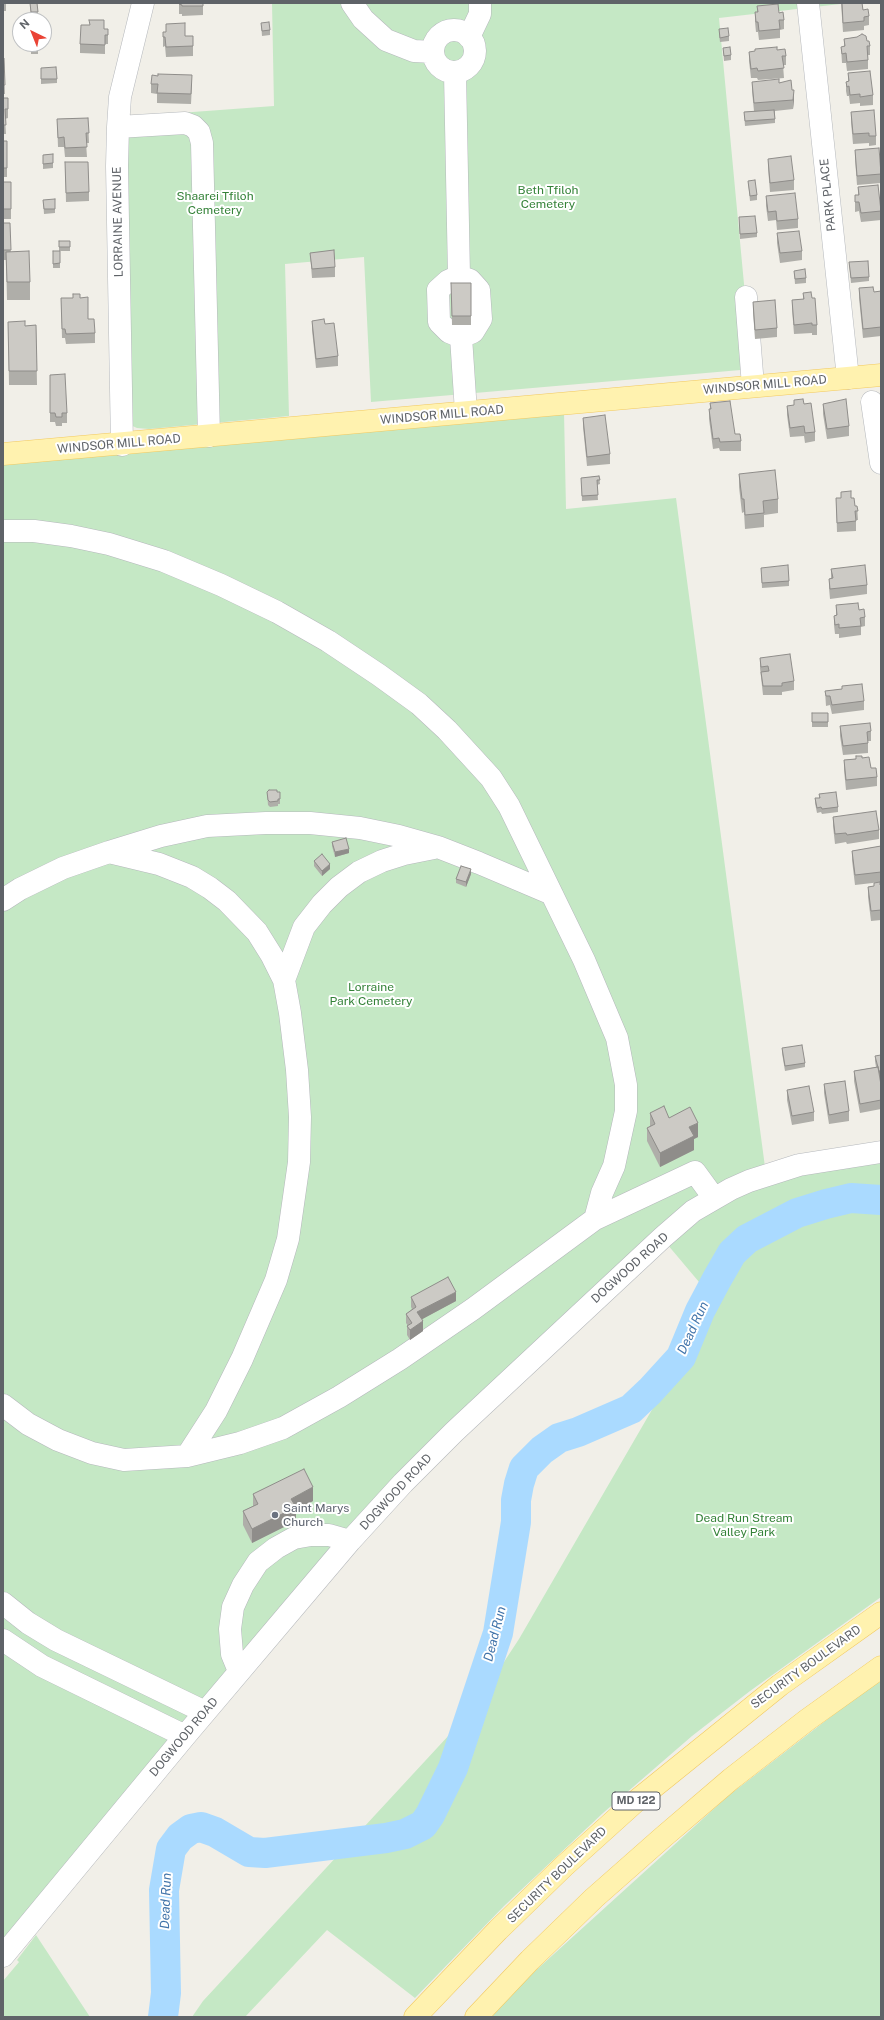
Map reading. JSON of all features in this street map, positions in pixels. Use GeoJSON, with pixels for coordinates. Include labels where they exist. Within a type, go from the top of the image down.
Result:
{"type":"FeatureCollection","features":[{"type":"Feature","properties":{"kind":"main road","name":"WINDSOR MILL ROAD"},"geometry":{"type":"LineString","coordinates":[[3,454],[122,445],[466,412],[881,375]]}},
{"type":"Feature","properties":{"kind":"main road","name":"SECURITY BOULEVARD"},"geometry":{"type":"LineString","coordinates":[[415,2017],[515,1914],[635,1802],[780,1685],[881,1613]]}},
{"type":"Feature","properties":{"kind":"main road"},"geometry":{"type":"LineString","coordinates":[[476,2017],[530,1960],[594,1898],[662,1838],[731,1779],[778,1742],[881,1667]]}},
{"type":"Feature","properties":{"kind":"street","name":"LORRAINE AVENUE"},"geometry":{"type":"LineString","coordinates":[[122,445],[116,166],[120,97],[143,3]]}},
{"type":"Feature","properties":{"kind":"street"},"geometry":{"type":"LineString","coordinates":[[352,3],[363,19],[386,40],[414,51],[433,52]]}},
{"type":"Feature","properties":{"kind":"street"},"geometry":{"type":"LineString","coordinates":[[469,37],[480,14],[480,3]]}},
{"type":"Feature","properties":{"kind":"street","name":"PARK PLACE"},"geometry":{"type":"LineString","coordinates":[[808,7],[848,378]]}},
{"type":"Feature","properties":{"kind":"street"},"geometry":{"type":"LineString","coordinates":[[459,31],[469,37],[475,50],[473,60],[466,69],[455,73],[445,71],[436,63],[433,52],[434,45],[438,38],[444,33],[459,31]]}},
{"type":"Feature","properties":{"kind":"street"},"geometry":{"type":"LineString","coordinates":[[455,73],[459,276]]}},
{"type":"Feature","properties":{"kind":"street"},"geometry":{"type":"LineString","coordinates":[[118,127],[185,123],[193,126],[199,132],[202,143],[209,436]]}},
{"type":"Feature","properties":{"kind":"street"},"geometry":{"type":"LineString","coordinates":[[459,276],[470,280],[479,290],[481,319],[473,332],[461,337],[449,332],[439,322],[438,290],[448,281],[459,276]]}},
{"type":"Feature","properties":{"kind":"street"},"geometry":{"type":"LineString","coordinates":[[746,297],[753,386]]}},
{"type":"Feature","properties":{"kind":"street"},"geometry":{"type":"LineString","coordinates":[[461,337],[466,412]]}},
{"type":"Feature","properties":{"kind":"street"},"geometry":{"type":"LineString","coordinates":[[872,402],[881,463]]}},
{"type":"Feature","properties":{"kind":"street"},"geometry":{"type":"LineString","coordinates":[[3,531],[34,531],[72,536],[109,544],[164,561],[222,584],[277,612],[328,641],[373,671],[418,704],[447,730],[491,778],[525,837],[584,960],[617,1038],[626,1085],[626,1111],[614,1166],[602,1193],[595,1219]]}},
{"type":"Feature","properties":{"kind":"street"},"geometry":{"type":"LineString","coordinates":[[3,900],[20,889],[63,868],[161,836],[207,826],[266,823],[310,823],[360,828],[399,836],[438,847],[552,894]]}},
{"type":"Feature","properties":{"kind":"street"},"geometry":{"type":"LineString","coordinates":[[284,980],[304,927],[322,904],[339,887],[360,872],[382,861],[404,854],[438,847]]}},
{"type":"Feature","properties":{"kind":"street"},"geometry":{"type":"LineString","coordinates":[[109,852],[159,864],[192,877],[227,901],[257,932],[272,956],[284,980],[292,1028],[300,1117],[299,1162],[288,1239],[276,1280],[242,1359],[216,1411],[187,1456]]}},
{"type":"Feature","properties":{"kind":"street","name":"DOGWOOD ROAD"},"geometry":{"type":"LineString","coordinates":[[3,1956],[205,1712],[350,1541],[403,1483],[459,1427],[663,1237],[693,1211],[714,1198],[749,1181],[800,1165],[881,1152]]}},
{"type":"Feature","properties":{"kind":"street"},"geometry":{"type":"LineString","coordinates":[[3,1405],[34,1427],[58,1440],[92,1453],[124,1460],[187,1456],[240,1443],[283,1428],[339,1397],[400,1359],[473,1309],[595,1219],[695,1172],[714,1198]]}},
{"type":"Feature","properties":{"kind":"street"},"geometry":{"type":"LineString","coordinates":[[239,1672],[232,1654],[230,1629],[233,1607],[243,1585],[258,1562],[276,1548],[294,1538],[311,1535],[329,1535],[350,1541]]}},
{"type":"Feature","properties":{"kind":"street"},"geometry":{"type":"LineString","coordinates":[[3,1603],[28,1623],[56,1640],[205,1712]]}},
{"type":"Feature","properties":{"kind":"street"},"geometry":{"type":"LineString","coordinates":[[3,1640],[42,1666],[185,1736]]}},
{"type":"Feature","properties":{"kind":"green space","name":"Beth Tfiloh Cemetery"},"geometry":{"type":"Polygon","coordinates":[[[272,3],[849,3],[719,18],[752,369],[371,402],[364,257],[285,264],[289,416],[149,429],[137,428],[128,424],[125,117],[274,106],[272,3]]]}},
{"type":"Feature","properties":{"kind":"green space","name":"Lorraine Park Cemetery"},"geometry":{"type":"Polygon","coordinates":[[[564,412],[566,509],[676,498],[765,1167],[447,1426],[3,1941],[3,463],[564,412]]]}},
{"type":"Feature","properties":{"kind":"green space","name":"Dead Run Stream Valley Park"},"geometry":{"type":"Polygon","coordinates":[[[881,1160],[881,1597],[750,1691],[692,1736],[603,1813],[504,1906],[415,1998],[327,1930],[245,2017],[192,2017],[203,2001],[450,1734],[483,1694],[519,1639],[715,1301],[667,1244],[695,1220],[764,1183],[881,1160]]]}},
{"type":"Feature","properties":{"kind":"green space"},"geometry":{"type":"Polygon","coordinates":[[[881,1678],[881,2017],[490,2017],[522,1983],[728,1796],[881,1678]]]}},
{"type":"Feature","properties":{"kind":"green space"},"geometry":{"type":"Polygon","coordinates":[[[36,1935],[90,2017],[3,2017],[3,1981],[19,1962],[17,1960],[36,1935]]]}},
{"type":"Feature","properties":{"kind":"building"},"geometry":{"type":"Polygon","coordinates":[[[30,3],[37,3],[38,12],[31,12],[30,3]]]}},
{"type":"Feature","properties":{"kind":"building"},"geometry":{"type":"Polygon","coordinates":[[[179,3],[203,3],[203,6],[182,6],[179,3]]]}},
{"type":"Feature","properties":{"kind":"building"},"geometry":{"type":"Polygon","coordinates":[[[842,3],[862,3],[863,10],[868,9],[869,16],[864,17],[864,21],[843,23],[842,3]]]}},
{"type":"Feature","properties":{"kind":"building"},"geometry":{"type":"Polygon","coordinates":[[[778,4],[779,13],[783,12],[784,20],[779,20],[780,29],[759,31],[755,12],[758,12],[757,6],[778,4]]]}},
{"type":"Feature","properties":{"kind":"building"},"geometry":{"type":"Polygon","coordinates":[[[89,20],[104,20],[104,29],[108,29],[108,35],[105,35],[105,45],[80,44],[81,25],[90,25],[89,20]]]}},
{"type":"Feature","properties":{"kind":"building"},"geometry":{"type":"Polygon","coordinates":[[[269,22],[270,30],[262,31],[261,23],[269,22]]]}},
{"type":"Feature","properties":{"kind":"building"},"geometry":{"type":"Polygon","coordinates":[[[185,23],[185,36],[193,36],[193,46],[166,47],[163,32],[166,32],[166,24],[185,23]]]}},
{"type":"Feature","properties":{"kind":"building"},"geometry":{"type":"Polygon","coordinates":[[[728,28],[729,36],[720,38],[719,29],[728,28]]]}},
{"type":"Feature","properties":{"kind":"building"},"geometry":{"type":"Polygon","coordinates":[[[862,34],[866,36],[867,41],[869,41],[870,46],[867,46],[868,60],[847,62],[846,53],[842,54],[841,47],[845,46],[844,39],[857,37],[862,34]]]}},
{"type":"Feature","properties":{"kind":"building"},"geometry":{"type":"Polygon","coordinates":[[[730,47],[731,55],[724,56],[723,48],[730,47]]]}},
{"type":"Feature","properties":{"kind":"building"},"geometry":{"type":"Polygon","coordinates":[[[777,47],[777,50],[785,49],[786,56],[782,56],[784,68],[758,71],[757,68],[751,69],[749,52],[755,51],[755,49],[777,47]]]}},
{"type":"Feature","properties":{"kind":"building"},"geometry":{"type":"Polygon","coordinates":[[[4,58],[5,85],[3,85],[4,58]]]}},
{"type":"Feature","properties":{"kind":"building"},"geometry":{"type":"Polygon","coordinates":[[[56,67],[57,79],[41,79],[41,68],[56,67]]]}},
{"type":"Feature","properties":{"kind":"building"},"geometry":{"type":"Polygon","coordinates":[[[870,71],[873,95],[860,97],[860,94],[850,95],[849,86],[847,87],[846,82],[849,81],[848,73],[870,71]]]}},
{"type":"Feature","properties":{"kind":"building"},"geometry":{"type":"Polygon","coordinates":[[[158,74],[192,75],[191,94],[157,93],[158,84],[151,84],[152,75],[158,76],[158,74]]]}},
{"type":"Feature","properties":{"kind":"building"},"geometry":{"type":"Polygon","coordinates":[[[779,79],[779,83],[791,80],[792,90],[794,90],[793,100],[754,103],[752,82],[779,79]]]}},
{"type":"Feature","properties":{"kind":"building"},"geometry":{"type":"Polygon","coordinates":[[[3,98],[8,98],[8,109],[5,109],[6,125],[3,125],[3,98]]]}},
{"type":"Feature","properties":{"kind":"building"},"geometry":{"type":"Polygon","coordinates":[[[774,110],[775,119],[745,121],[744,112],[774,110]]]}},
{"type":"Feature","properties":{"kind":"building"},"geometry":{"type":"Polygon","coordinates":[[[874,110],[876,136],[869,136],[869,133],[853,134],[851,112],[874,110]]]}},
{"type":"Feature","properties":{"kind":"building"},"geometry":{"type":"Polygon","coordinates":[[[88,118],[89,133],[86,133],[87,147],[65,148],[64,137],[58,138],[57,119],[88,118]]]}},
{"type":"Feature","properties":{"kind":"building"},"geometry":{"type":"Polygon","coordinates":[[[3,141],[7,141],[7,168],[3,168],[3,141]]]}},
{"type":"Feature","properties":{"kind":"building"},"geometry":{"type":"Polygon","coordinates":[[[879,148],[881,174],[857,176],[855,150],[879,148]]]}},
{"type":"Feature","properties":{"kind":"building"},"geometry":{"type":"Polygon","coordinates":[[[53,154],[53,163],[43,164],[43,155],[53,154]]]}},
{"type":"Feature","properties":{"kind":"building"},"geometry":{"type":"Polygon","coordinates":[[[791,156],[794,180],[770,183],[768,159],[791,156]]]}},
{"type":"Feature","properties":{"kind":"building"},"geometry":{"type":"Polygon","coordinates":[[[65,162],[88,162],[89,192],[66,193],[65,162]]]}},
{"type":"Feature","properties":{"kind":"building"},"geometry":{"type":"Polygon","coordinates":[[[755,180],[757,195],[750,196],[748,181],[755,180]]]}},
{"type":"Feature","properties":{"kind":"building"},"geometry":{"type":"Polygon","coordinates":[[[3,182],[11,182],[11,209],[3,209],[3,182]]]}},
{"type":"Feature","properties":{"kind":"building"},"geometry":{"type":"Polygon","coordinates":[[[878,185],[881,211],[861,213],[859,202],[855,202],[855,195],[859,195],[858,187],[878,185]]]}},
{"type":"Feature","properties":{"kind":"building"},"geometry":{"type":"Polygon","coordinates":[[[795,193],[798,219],[777,221],[776,211],[768,212],[766,196],[795,193]]]}},
{"type":"Feature","properties":{"kind":"building"},"geometry":{"type":"Polygon","coordinates":[[[55,199],[55,209],[44,209],[43,200],[55,199]]]}},
{"type":"Feature","properties":{"kind":"building"},"geometry":{"type":"Polygon","coordinates":[[[755,216],[757,233],[740,234],[739,217],[755,216]]]}},
{"type":"Feature","properties":{"kind":"building"},"geometry":{"type":"Polygon","coordinates":[[[3,223],[10,223],[11,250],[3,250],[3,223]]]}},
{"type":"Feature","properties":{"kind":"building"},"geometry":{"type":"Polygon","coordinates":[[[799,231],[802,251],[780,253],[777,233],[799,231]]]}},
{"type":"Feature","properties":{"kind":"building"},"geometry":{"type":"Polygon","coordinates":[[[59,241],[70,241],[70,247],[59,247],[59,241]]]}},
{"type":"Feature","properties":{"kind":"building"},"geometry":{"type":"Polygon","coordinates":[[[334,250],[335,267],[312,269],[310,253],[334,250]]]}},
{"type":"Feature","properties":{"kind":"building"},"geometry":{"type":"Polygon","coordinates":[[[29,251],[30,282],[7,282],[6,252],[29,251]]]}},
{"type":"Feature","properties":{"kind":"building"},"geometry":{"type":"Polygon","coordinates":[[[53,251],[60,251],[60,263],[53,264],[53,251]]]}},
{"type":"Feature","properties":{"kind":"building"},"geometry":{"type":"Polygon","coordinates":[[[868,261],[869,277],[851,278],[849,262],[868,261]]]}},
{"type":"Feature","properties":{"kind":"building"},"geometry":{"type":"Polygon","coordinates":[[[805,269],[806,278],[795,279],[794,271],[805,269]]]}},
{"type":"Feature","properties":{"kind":"building"},"geometry":{"type":"Polygon","coordinates":[[[451,283],[471,283],[471,316],[452,316],[451,283]]]}},
{"type":"Feature","properties":{"kind":"building"},"geometry":{"type":"Polygon","coordinates":[[[873,287],[874,292],[881,291],[881,327],[863,329],[859,288],[873,287]]]}},
{"type":"Feature","properties":{"kind":"building"},"geometry":{"type":"Polygon","coordinates":[[[811,292],[812,298],[815,298],[817,325],[812,325],[812,323],[794,325],[792,300],[804,299],[803,293],[811,292]]]}},
{"type":"Feature","properties":{"kind":"building"},"geometry":{"type":"Polygon","coordinates":[[[73,294],[80,294],[80,298],[88,297],[88,319],[94,319],[95,333],[66,334],[65,329],[62,329],[61,298],[73,298],[73,294]]]}},
{"type":"Feature","properties":{"kind":"building"},"geometry":{"type":"Polygon","coordinates":[[[775,300],[777,328],[755,330],[753,302],[775,300]]]}},
{"type":"Feature","properties":{"kind":"building"},"geometry":{"type":"Polygon","coordinates":[[[324,319],[325,324],[334,323],[338,356],[316,359],[312,321],[324,319]]]}},
{"type":"Feature","properties":{"kind":"building"},"geometry":{"type":"Polygon","coordinates":[[[25,321],[25,326],[36,325],[37,371],[9,371],[8,322],[25,321]]]}},
{"type":"Feature","properties":{"kind":"building"},"geometry":{"type":"Polygon","coordinates":[[[65,374],[67,413],[62,413],[62,417],[56,417],[55,413],[50,413],[50,375],[65,374]]]}},
{"type":"Feature","properties":{"kind":"building"},"geometry":{"type":"Polygon","coordinates":[[[803,399],[804,404],[811,403],[815,432],[805,433],[804,426],[790,428],[787,406],[794,405],[794,400],[803,399]]]}},
{"type":"Feature","properties":{"kind":"building"},"geometry":{"type":"Polygon","coordinates":[[[846,399],[849,426],[827,429],[823,404],[846,399]]]}},
{"type":"Feature","properties":{"kind":"building"},"geometry":{"type":"Polygon","coordinates":[[[730,401],[735,434],[740,434],[741,441],[720,442],[719,438],[713,439],[709,409],[711,409],[710,403],[730,401]]]}},
{"type":"Feature","properties":{"kind":"building"},"geometry":{"type":"Polygon","coordinates":[[[605,415],[610,454],[587,457],[583,418],[605,415]]]}},
{"type":"Feature","properties":{"kind":"building"},"geometry":{"type":"Polygon","coordinates":[[[775,470],[778,499],[763,501],[764,513],[745,515],[744,499],[742,499],[739,474],[775,470]]]}},
{"type":"Feature","properties":{"kind":"building"},"geometry":{"type":"Polygon","coordinates":[[[599,476],[600,480],[597,480],[598,495],[582,496],[581,478],[599,476]]]}},
{"type":"Feature","properties":{"kind":"building"},"geometry":{"type":"Polygon","coordinates":[[[851,491],[851,498],[854,498],[855,506],[857,506],[858,511],[855,511],[856,521],[837,523],[836,498],[841,498],[841,492],[851,491]]]}},
{"type":"Feature","properties":{"kind":"building"},"geometry":{"type":"Polygon","coordinates":[[[788,565],[789,581],[762,583],[761,568],[788,565]]]}},
{"type":"Feature","properties":{"kind":"building"},"geometry":{"type":"Polygon","coordinates":[[[865,565],[867,585],[830,589],[829,579],[833,578],[831,569],[865,565]]]}},
{"type":"Feature","properties":{"kind":"building"},"geometry":{"type":"Polygon","coordinates":[[[858,603],[859,610],[864,609],[865,617],[860,618],[861,626],[839,628],[839,624],[835,625],[834,616],[837,615],[836,605],[858,603]]]}},
{"type":"Feature","properties":{"kind":"building"},"geometry":{"type":"Polygon","coordinates":[[[790,654],[794,681],[782,683],[782,686],[763,686],[761,672],[769,671],[768,666],[761,667],[760,658],[790,654]]]}},
{"type":"Feature","properties":{"kind":"building"},"geometry":{"type":"Polygon","coordinates":[[[862,684],[864,701],[832,705],[830,696],[826,696],[825,691],[842,689],[842,686],[862,684]]]}},
{"type":"Feature","properties":{"kind":"building"},"geometry":{"type":"Polygon","coordinates":[[[812,713],[828,713],[828,722],[812,722],[812,713]]]}},
{"type":"Feature","properties":{"kind":"building"},"geometry":{"type":"Polygon","coordinates":[[[870,723],[871,731],[867,732],[868,743],[843,746],[840,726],[870,723]]]}},
{"type":"Feature","properties":{"kind":"building"},"geometry":{"type":"Polygon","coordinates":[[[856,756],[862,756],[862,758],[869,757],[871,768],[876,768],[877,777],[846,780],[844,760],[856,759],[856,756]]]}},
{"type":"Feature","properties":{"kind":"building"},"geometry":{"type":"Polygon","coordinates":[[[269,790],[277,790],[277,792],[280,792],[280,799],[278,799],[278,801],[270,802],[268,800],[267,792],[269,790]]]}},
{"type":"Feature","properties":{"kind":"building"},"geometry":{"type":"Polygon","coordinates":[[[836,792],[838,807],[822,809],[821,807],[817,808],[815,798],[820,798],[819,794],[836,792]]]}},
{"type":"Feature","properties":{"kind":"building"},"geometry":{"type":"Polygon","coordinates":[[[876,811],[879,830],[847,835],[846,833],[835,834],[833,817],[876,811]]]}},
{"type":"Feature","properties":{"kind":"building"},"geometry":{"type":"Polygon","coordinates":[[[346,838],[349,849],[335,852],[332,842],[346,838]]]}},
{"type":"Feature","properties":{"kind":"building"},"geometry":{"type":"Polygon","coordinates":[[[881,846],[881,872],[855,875],[852,851],[881,846]]]}},
{"type":"Feature","properties":{"kind":"building"},"geometry":{"type":"Polygon","coordinates":[[[322,854],[330,864],[322,871],[314,861],[322,854]]]}},
{"type":"Feature","properties":{"kind":"building"},"geometry":{"type":"Polygon","coordinates":[[[461,866],[471,869],[466,882],[456,879],[461,866]]]}},
{"type":"Feature","properties":{"kind":"building"},"geometry":{"type":"Polygon","coordinates":[[[880,882],[881,910],[871,911],[868,887],[874,886],[874,883],[880,882]]]}},
{"type":"Feature","properties":{"kind":"building"},"geometry":{"type":"Polygon","coordinates":[[[802,1045],[805,1063],[785,1066],[782,1048],[802,1045]]]}},
{"type":"Feature","properties":{"kind":"building"},"geometry":{"type":"Polygon","coordinates":[[[881,1055],[881,1071],[879,1071],[875,1056],[881,1055]]]}},
{"type":"Feature","properties":{"kind":"building"},"geometry":{"type":"Polygon","coordinates":[[[878,1067],[881,1085],[881,1100],[860,1104],[854,1071],[878,1067]]]}},
{"type":"Feature","properties":{"kind":"building"},"geometry":{"type":"Polygon","coordinates":[[[845,1081],[849,1111],[829,1115],[824,1084],[845,1081]]]}},
{"type":"Feature","properties":{"kind":"building"},"geometry":{"type":"Polygon","coordinates":[[[809,1086],[814,1112],[792,1116],[787,1090],[809,1086]]]}},
{"type":"Feature","properties":{"kind":"building"},"geometry":{"type":"Polygon","coordinates":[[[664,1106],[669,1118],[690,1107],[698,1123],[689,1127],[694,1136],[660,1153],[647,1128],[655,1124],[650,1113],[664,1106]]]}},
{"type":"Feature","properties":{"kind":"building"},"geometry":{"type":"Polygon","coordinates":[[[448,1277],[456,1292],[417,1312],[423,1321],[410,1330],[407,1326],[412,1323],[406,1314],[416,1307],[411,1297],[448,1277]]]}},
{"type":"Feature","properties":{"kind":"building"},"geometry":{"type":"Polygon","coordinates":[[[304,1469],[313,1487],[291,1499],[296,1507],[252,1529],[243,1511],[258,1504],[253,1494],[304,1469]]]}},
{"type":"Feature","properties":{"kind":"waterway","name":"Dead Run"},"geometry":{"type":"LineString","coordinates":[[163,2017],[166,1993],[164,1890],[171,1849],[180,1837],[191,1829],[201,1827],[215,1832],[249,1852],[265,1853],[386,1838],[405,1834],[423,1825],[430,1815],[453,1768],[498,1633],[516,1522],[516,1500],[524,1468],[542,1450],[559,1438],[578,1432],[631,1409],[650,1391],[681,1357],[700,1311],[717,1279],[732,1253],[747,1239],[797,1213],[826,1204],[851,1198],[881,1200]]}},
{"type":"Feature","properties":{"kind":"place","name":"Saint Marys Church"},"geometry":{"type":"Point","coordinates":[275,1515]}},
{"type":"Feature","properties":{"kind":"park label","name":"Shaarei Tfiloh Cemetery"},"geometry":{"type":"Point","coordinates":[215,203]}}]}
